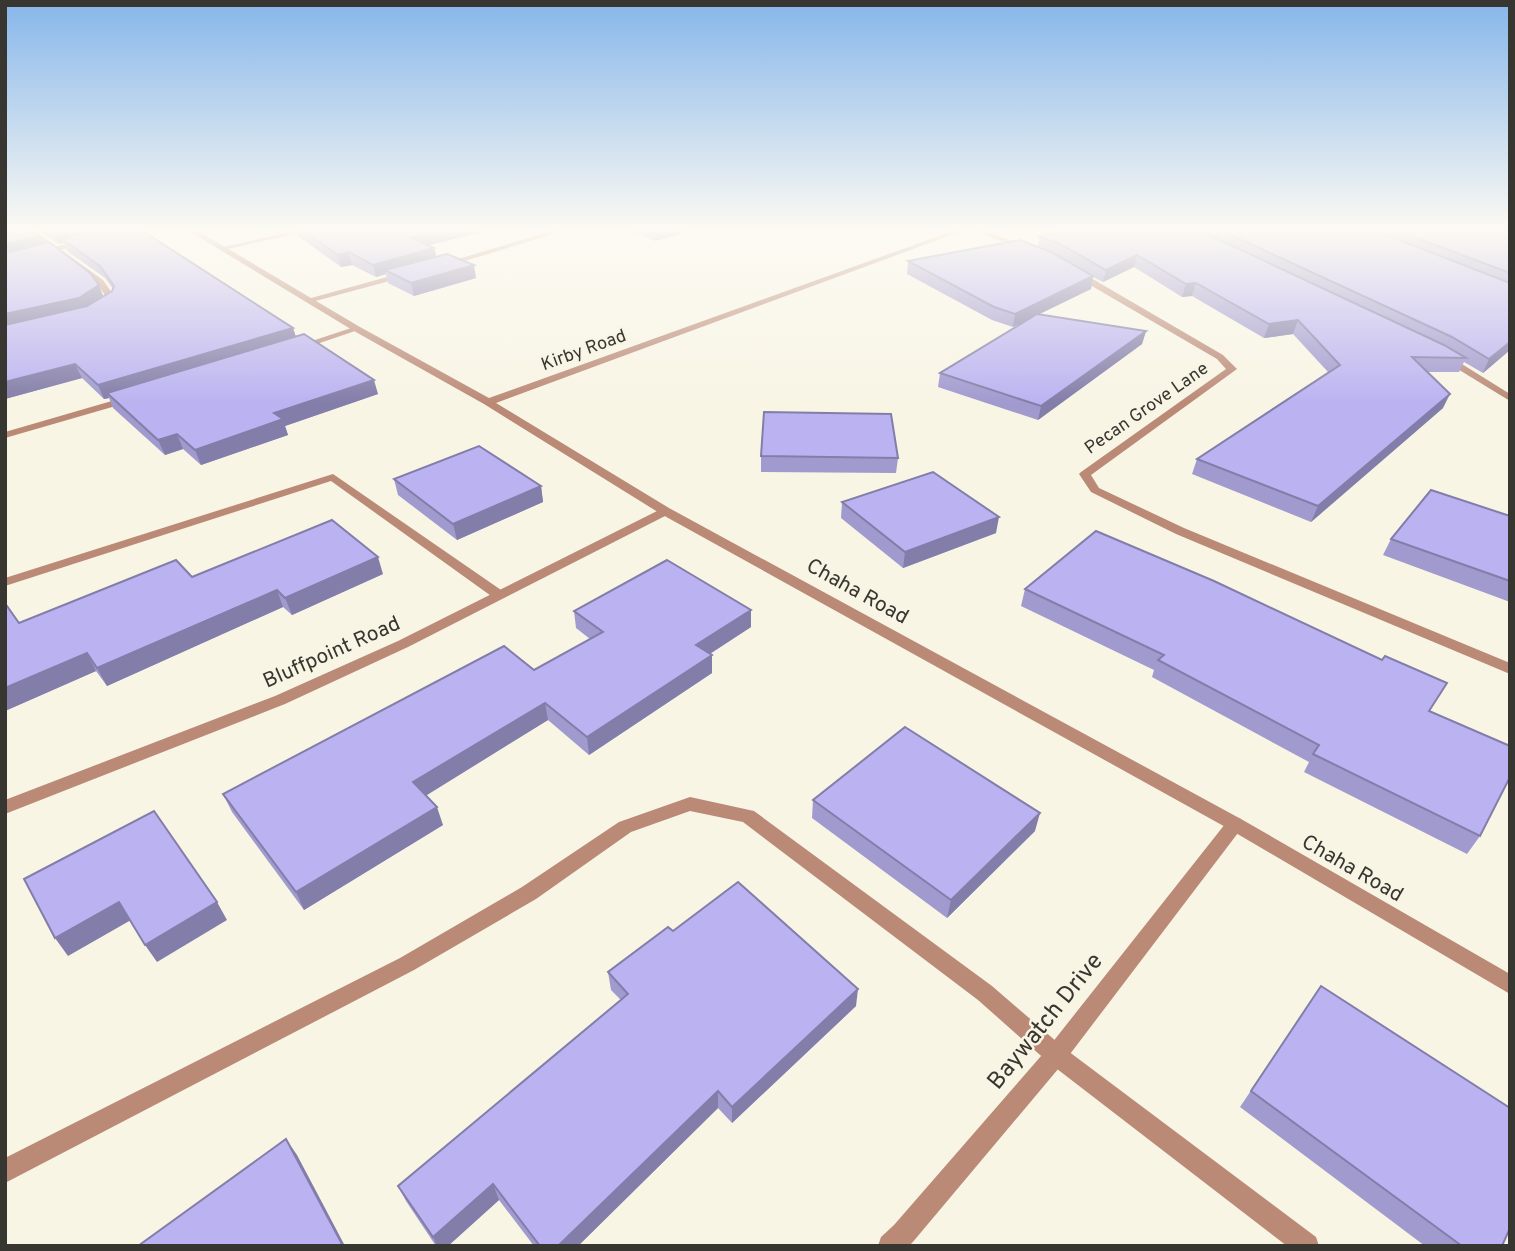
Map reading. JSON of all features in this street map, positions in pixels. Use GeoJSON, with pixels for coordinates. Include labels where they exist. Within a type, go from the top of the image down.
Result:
{"type":"FeatureCollection","features":[{"type":"Feature","properties":{"kind":"street"},"geometry":{"type":"LineString","coordinates":[[89,315],[113,300],[103,286]]}},
{"type":"Feature","properties":{"kind":"street","name":"Chaha Road"},"geometry":{"type":"LineString","coordinates":[[286,286],[488,402],[665,511],[1235,824],[1510,985]]}},
{"type":"Feature","properties":{"kind":"street"},"geometry":{"type":"LineString","coordinates":[[308,300],[361,286]]}},
{"type":"Feature","properties":{"kind":"street","name":"Kirby Road"},"geometry":{"type":"LineString","coordinates":[[488,402],[808,286]]}},
{"type":"Feature","properties":{"kind":"street","name":"Pecan Grove Lane"},"geometry":{"type":"LineString","coordinates":[[1098,286],[1220,357],[1232,369],[1085,474],[1095,490],[1180,531],[1510,669]]}},
{"type":"Feature","properties":{"kind":"street"},"geometry":{"type":"LineString","coordinates":[[291,350],[358,329]]}},
{"type":"Feature","properties":{"kind":"street"},"geometry":{"type":"LineString","coordinates":[[1442,355],[1510,398]]}},
{"type":"Feature","properties":{"kind":"street"},"geometry":{"type":"LineString","coordinates":[[5,435],[145,394]]}},
{"type":"Feature","properties":{"kind":"street"},"geometry":{"type":"LineString","coordinates":[[5,582],[333,477],[499,595]]}},
{"type":"Feature","properties":{"kind":"street","name":"Bluffpoint Road"},"geometry":{"type":"LineString","coordinates":[[5,807],[280,700],[403,644],[665,511]]}},
{"type":"Feature","properties":{"kind":"street"},"geometry":{"type":"LineString","coordinates":[[5,1171],[407,964],[529,893],[625,827],[690,804],[748,816],[985,993],[1056,1055],[1307,1246]]}},
{"type":"Feature","properties":{"kind":"street","name":"Baywatch Drive"},"geometry":{"type":"LineString","coordinates":[[890,1246],[1056,1055],[1235,824]]}},
{"type":"Feature","properties":{"kind":"building"},"geometry":{"type":"Polygon","coordinates":[[[5,286],[97,286],[79,298],[5,314],[5,286]]]}},
{"type":"Feature","properties":{"kind":"building"},"geometry":{"type":"Polygon","coordinates":[[[114,286],[228,286],[293,328],[98,385],[75,364],[5,382],[5,325],[87,306],[112,291],[114,286]]]}},
{"type":"Feature","properties":{"kind":"building"},"geometry":{"type":"Polygon","coordinates":[[[955,286],[1072,286],[1015,314],[994,307],[955,286]]]}},
{"type":"Feature","properties":{"kind":"building"},"geometry":{"type":"Polygon","coordinates":[[[1202,286],[1319,286],[1466,358],[1412,357],[1450,394],[1318,506],[1197,459],[1340,365],[1298,320],[1269,324],[1202,286]]]}},
{"type":"Feature","properties":{"kind":"building"},"geometry":{"type":"Polygon","coordinates":[[[1342,286],[1510,286],[1510,342],[1489,359],[1452,337],[1342,286]]]}},
{"type":"Feature","properties":{"kind":"building"},"geometry":{"type":"Polygon","coordinates":[[[1037,314],[1146,331],[1041,406],[940,373],[1037,314]]]}},
{"type":"Feature","properties":{"kind":"building"},"geometry":{"type":"Polygon","coordinates":[[[304,334],[374,380],[274,413],[283,419],[195,450],[177,434],[158,440],[107,393],[304,334]]]}},
{"type":"Feature","properties":{"kind":"building"},"geometry":{"type":"Polygon","coordinates":[[[764,412],[891,414],[898,458],[761,456],[764,412]]]}},
{"type":"Feature","properties":{"kind":"building"},"geometry":{"type":"Polygon","coordinates":[[[479,446],[541,486],[453,524],[394,479],[479,446]]]}},
{"type":"Feature","properties":{"kind":"building"},"geometry":{"type":"Polygon","coordinates":[[[933,472],[999,517],[905,552],[842,502],[933,472]]]}},
{"type":"Feature","properties":{"kind":"building"},"geometry":{"type":"Polygon","coordinates":[[[1431,490],[1510,516],[1510,581],[1391,539],[1431,490]]]}},
{"type":"Feature","properties":{"kind":"building"},"geometry":{"type":"Polygon","coordinates":[[[332,520],[378,557],[285,598],[277,590],[97,668],[87,653],[5,688],[5,607],[7,606],[19,623],[176,560],[192,577],[332,520]]]}},
{"type":"Feature","properties":{"kind":"building"},"geometry":{"type":"Polygon","coordinates":[[[1096,531],[1214,581],[1382,660],[1385,656],[1447,683],[1429,711],[1510,746],[1510,777],[1480,836],[1313,754],[1319,745],[1158,660],[1164,655],[1025,589],[1096,531]]]}},
{"type":"Feature","properties":{"kind":"building"},"geometry":{"type":"Polygon","coordinates":[[[667,560],[751,610],[696,645],[712,655],[587,737],[545,703],[413,782],[437,807],[296,892],[223,794],[504,646],[534,670],[603,632],[574,611],[667,560]]]}},
{"type":"Feature","properties":{"kind":"building"},"geometry":{"type":"Polygon","coordinates":[[[905,727],[1040,813],[951,900],[813,800],[905,727]]]}},
{"type":"Feature","properties":{"kind":"building"},"geometry":{"type":"Polygon","coordinates":[[[154,811],[217,902],[145,945],[119,902],[55,938],[24,879],[154,811]]]}},
{"type":"Feature","properties":{"kind":"building"},"geometry":{"type":"Polygon","coordinates":[[[738,882],[858,989],[732,1107],[718,1091],[558,1246],[540,1246],[493,1184],[433,1237],[398,1186],[628,994],[608,972],[668,927],[673,931],[738,882]]]}},
{"type":"Feature","properties":{"kind":"building"},"geometry":{"type":"Polygon","coordinates":[[[1321,986],[1510,1108],[1510,1228],[1502,1246],[1462,1246],[1251,1091],[1321,986]]]}},
{"type":"Feature","properties":{"kind":"building"},"geometry":{"type":"Polygon","coordinates":[[[286,1139],[343,1246],[138,1246],[286,1139]]]}}]}
